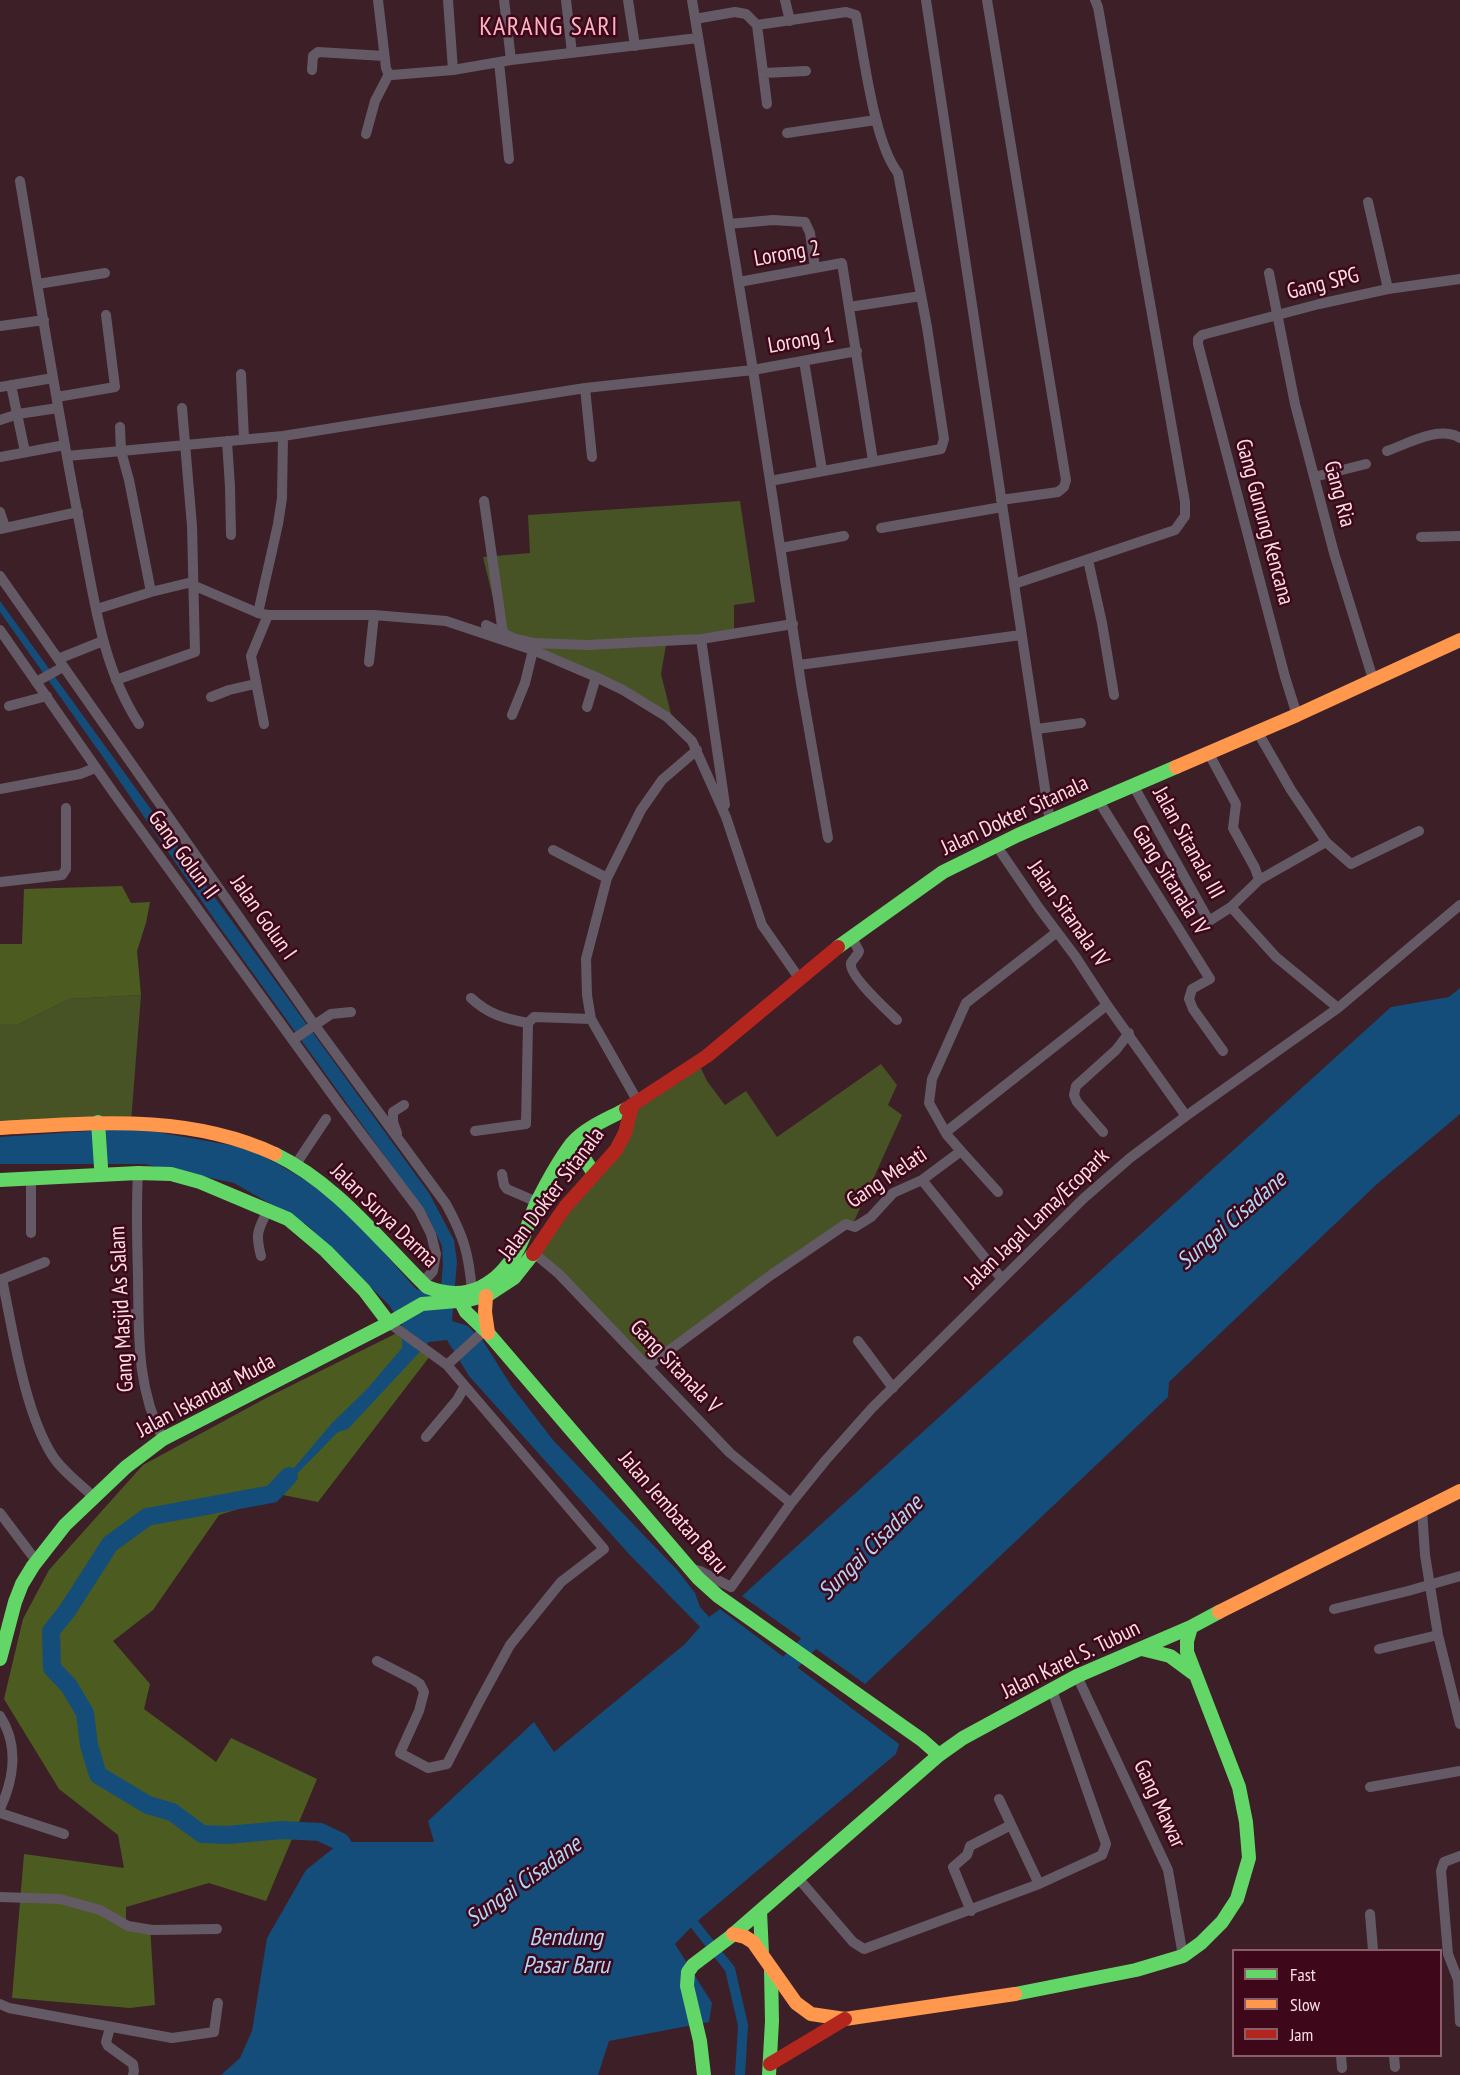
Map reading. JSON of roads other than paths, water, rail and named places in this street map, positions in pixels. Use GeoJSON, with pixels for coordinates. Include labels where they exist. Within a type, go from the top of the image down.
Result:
{"type":"FeatureCollection","features":[{"type":"Feature","properties":{"kind":"main road","name":"Jalan Dokter Sitanala"},"geometry":{"type":"LineString","coordinates":[[462,1297],[484,1286],[500,1273],[518,1249],[537,1202],[566,1152],[587,1130],[635,1104],[707,1056],[851,936],[943,872],[996,845],[1297,715],[1460,640]]}},
{"type":"Feature","properties":{"kind":"main road","name":"Jalan Dokter Sitanala"},"geometry":{"type":"LineString","coordinates":[[462,1297],[486,1296],[507,1286],[520,1274],[564,1208],[621,1141],[635,1104]]}},
{"type":"Feature","properties":{"kind":"main road","name":"Jalan Surya Darma"},"geometry":{"type":"LineString","coordinates":[[0,1128],[99,1125],[184,1126],[243,1140],[268,1149],[296,1164],[328,1187],[371,1228],[422,1283],[437,1291],[462,1297]]}},
{"type":"Feature","properties":{"kind":"main road"},"geometry":{"type":"LineString","coordinates":[[99,1125],[101,1166]]}},
{"type":"Feature","properties":{"kind":"main road"},"geometry":{"type":"LineString","coordinates":[[566,1152],[583,1157],[591,1165],[594,1174]]}},
{"type":"Feature","properties":{"kind":"main road"},"geometry":{"type":"LineString","coordinates":[[77,1177],[101,1166],[124,1174]]}},
{"type":"Feature","properties":{"kind":"main road"},"geometry":{"type":"LineString","coordinates":[[0,1180],[138,1173],[171,1174],[200,1182],[288,1219],[326,1251],[393,1323]]}},
{"type":"Feature","properties":{"kind":"main road"},"geometry":{"type":"LineString","coordinates":[[484,1333],[486,1296]]}},
{"type":"Feature","properties":{"kind":"main road","name":"Jalan Surya Darma"},"geometry":{"type":"LineString","coordinates":[[393,1323],[429,1303],[462,1297]]}},
{"type":"Feature","properties":{"kind":"main road","name":"Jalan Jembatan Baru"},"geometry":{"type":"LineString","coordinates":[[462,1297],[466,1312],[589,1449],[693,1573],[718,1596],[922,1740],[939,1755]]}},
{"type":"Feature","properties":{"kind":"main road","name":"Jalan Iskandar Muda"},"geometry":{"type":"LineString","coordinates":[[0,1659],[22,1585],[37,1562],[54,1539],[94,1497],[143,1452],[163,1439],[393,1323]]}},
{"type":"Feature","properties":{"kind":"main road","name":"Jalan Karel S. Tubun"},"geometry":{"type":"LineString","coordinates":[[704,2075],[700,2041],[687,1986],[688,1972],[693,1965],[735,1933],[939,1755],[963,1738],[1077,1676],[1191,1627],[1460,1491]]}},
{"type":"Feature","properties":{"kind":"main road"},"geometry":{"type":"LineString","coordinates":[[735,1933],[745,1936],[762,1954],[795,2003],[811,2014],[845,2019],[1016,1994],[1136,1970],[1183,1956],[1201,1943],[1222,1922],[1237,1899],[1249,1858],[1246,1822],[1239,1787],[1187,1652],[1191,1627]]}},
{"type":"Feature","properties":{"kind":"main road"},"geometry":{"type":"LineString","coordinates":[[1141,1649],[1165,1652],[1194,1673]]}},
{"type":"Feature","properties":{"kind":"main road"},"geometry":{"type":"LineString","coordinates":[[760,1911],[762,1954]]}},
{"type":"Feature","properties":{"kind":"main road"},"geometry":{"type":"LineString","coordinates":[[769,2070],[772,2020],[771,1969]]}},
{"type":"Feature","properties":{"kind":"main road"},"geometry":{"type":"LineString","coordinates":[[769,2070],[845,2019]]}},
{"type":"Feature","properties":{"kind":"street"},"geometry":{"type":"LineString","coordinates":[[378,0],[384,56],[389,74]]}},
{"type":"Feature","properties":{"kind":"street"},"geometry":{"type":"LineString","coordinates":[[448,0],[453,70]]}},
{"type":"Feature","properties":{"kind":"street"},"geometry":{"type":"LineString","coordinates":[[504,0],[512,60]]}},
{"type":"Feature","properties":{"kind":"street"},"geometry":{"type":"LineString","coordinates":[[566,0],[572,53]]}},
{"type":"Feature","properties":{"kind":"street"},"geometry":{"type":"LineString","coordinates":[[628,0],[635,46]]}},
{"type":"Feature","properties":{"kind":"street"},"geometry":{"type":"LineString","coordinates":[[692,0],[828,838]]}},
{"type":"Feature","properties":{"kind":"street"},"geometry":{"type":"LineString","coordinates":[[785,0],[790,21]]}},
{"type":"Feature","properties":{"kind":"street"},"geometry":{"type":"LineString","coordinates":[[926,0],[1050,822]]}},
{"type":"Feature","properties":{"kind":"street"},"geometry":{"type":"LineString","coordinates":[[881,528],[1058,492],[1064,488],[1066,480],[987,0]]}},
{"type":"Feature","properties":{"kind":"street"},"geometry":{"type":"LineString","coordinates":[[1014,584],[1175,530],[1185,516],[1179,467],[1095,0]]}},
{"type":"Feature","properties":{"kind":"street"},"geometry":{"type":"LineString","coordinates":[[695,19],[735,12],[746,14],[757,25],[767,104]]}},
{"type":"Feature","properties":{"kind":"street"},"geometry":{"type":"LineString","coordinates":[[757,25],[846,12],[856,15],[876,120],[892,166],[898,173],[921,296],[944,443],[939,450],[770,481]]}},
{"type":"Feature","properties":{"kind":"street"},"geometry":{"type":"LineString","coordinates":[[389,74],[403,75],[453,70],[512,60],[698,38]]}},
{"type":"Feature","properties":{"kind":"street"},"geometry":{"type":"LineString","coordinates":[[312,70],[313,56],[318,52],[384,56]]}},
{"type":"Feature","properties":{"kind":"street"},"geometry":{"type":"LineString","coordinates":[[499,62],[509,159]]}},
{"type":"Feature","properties":{"kind":"street"},"geometry":{"type":"LineString","coordinates":[[764,73],[806,71]]}},
{"type":"Feature","properties":{"kind":"street"},"geometry":{"type":"LineString","coordinates":[[366,134],[375,101],[389,74]]}},
{"type":"Feature","properties":{"kind":"street"},"geometry":{"type":"LineString","coordinates":[[787,133],[876,120]]}},
{"type":"Feature","properties":{"kind":"street"},"geometry":{"type":"LineString","coordinates":[[20,181],[53,378],[103,641],[126,703],[140,724]]}},
{"type":"Feature","properties":{"kind":"street"},"geometry":{"type":"LineString","coordinates":[[1368,202],[1388,289]]}},
{"type":"Feature","properties":{"kind":"street"},"geometry":{"type":"LineString","coordinates":[[729,224],[773,220],[805,222],[810,233],[815,268]]}},
{"type":"Feature","properties":{"kind":"street","name":"Lorong 2"},"geometry":{"type":"LineString","coordinates":[[739,282],[842,263],[849,307]]}},
{"type":"Feature","properties":{"kind":"street"},"geometry":{"type":"LineString","coordinates":[[38,284],[105,273]]}},
{"type":"Feature","properties":{"kind":"street","name":"Gang Ria"},"geometry":{"type":"LineString","coordinates":[[1269,273],[1295,404],[1334,553],[1373,679]]}},
{"type":"Feature","properties":{"kind":"street","name":"Gang SPG"},"geometry":{"type":"LineString","coordinates":[[1198,339],[1202,335],[1388,289],[1460,279]]}},
{"type":"Feature","properties":{"kind":"street"},"geometry":{"type":"LineString","coordinates":[[873,461],[849,307],[921,296]]}},
{"type":"Feature","properties":{"kind":"street"},"geometry":{"type":"LineString","coordinates":[[0,420],[115,387],[116,380],[106,315]]}},
{"type":"Feature","properties":{"kind":"street"},"geometry":{"type":"LineString","coordinates":[[0,326],[44,320]]}},
{"type":"Feature","properties":{"kind":"street","name":"Gang Gunung Kencana"},"geometry":{"type":"LineString","coordinates":[[1198,339],[1285,677],[1297,715]]}},
{"type":"Feature","properties":{"kind":"street","name":"Lorong 1"},"geometry":{"type":"LineString","coordinates":[[0,458],[25,452],[121,451],[284,436],[585,388],[753,370],[857,351]]}},
{"type":"Feature","properties":{"kind":"street"},"geometry":{"type":"LineString","coordinates":[[804,361],[822,470]]}},
{"type":"Feature","properties":{"kind":"street"},"geometry":{"type":"LineString","coordinates":[[241,374],[244,439]]}},
{"type":"Feature","properties":{"kind":"street"},"geometry":{"type":"LineString","coordinates":[[25,452],[18,414],[5,386],[53,378]]}},
{"type":"Feature","properties":{"kind":"street"},"geometry":{"type":"LineString","coordinates":[[585,388],[592,457]]}},
{"type":"Feature","properties":{"kind":"street"},"geometry":{"type":"LineString","coordinates":[[116,680],[195,652],[194,585],[182,408]]}},
{"type":"Feature","properties":{"kind":"street"},"geometry":{"type":"LineString","coordinates":[[120,427],[121,451],[151,592]]}},
{"type":"Feature","properties":{"kind":"street"},"geometry":{"type":"LineString","coordinates":[[1387,451],[1430,435],[1453,433],[1460,438]]}},
{"type":"Feature","properties":{"kind":"street"},"geometry":{"type":"LineString","coordinates":[[264,724],[250,656],[263,614],[278,524],[282,498],[284,436]]}},
{"type":"Feature","properties":{"kind":"street"},"geometry":{"type":"LineString","coordinates":[[227,441],[231,536]]}},
{"type":"Feature","properties":{"kind":"street"},"geometry":{"type":"LineString","coordinates":[[1314,477],[1366,464]]}},
{"type":"Feature","properties":{"kind":"street"},"geometry":{"type":"LineString","coordinates":[[484,501],[503,633]]}},
{"type":"Feature","properties":{"kind":"street"},"geometry":{"type":"LineString","coordinates":[[0,512],[3,528],[78,512]]}},
{"type":"Feature","properties":{"kind":"street"},"geometry":{"type":"LineString","coordinates":[[781,548],[844,536]]}},
{"type":"Feature","properties":{"kind":"street"},"geometry":{"type":"LineString","coordinates":[[1421,537],[1460,536]]}},
{"type":"Feature","properties":{"kind":"street"},"geometry":{"type":"LineString","coordinates":[[1088,560],[1102,623],[1114,695]]}},
{"type":"Feature","properties":{"kind":"street","name":"Jalan Golun I"},"geometry":{"type":"LineString","coordinates":[[0,576],[59,666],[312,1025],[446,1204],[462,1233],[470,1273],[462,1297]]}},
{"type":"Feature","properties":{"kind":"street"},"geometry":{"type":"LineString","coordinates":[[97,609],[188,583],[263,614],[374,615],[446,621],[533,650],[623,690],[667,717],[692,741],[726,817],[762,925],[799,978]]}},
{"type":"Feature","properties":{"kind":"street"},"geometry":{"type":"LineString","coordinates":[[369,662],[374,615]]}},
{"type":"Feature","properties":{"kind":"street"},"geometry":{"type":"LineString","coordinates":[[486,625],[513,638],[534,643],[587,645],[701,639],[793,624]]}},
{"type":"Feature","properties":{"kind":"street","name":"Gang Golun II"},"geometry":{"type":"LineString","coordinates":[[0,630],[39,680],[47,696],[95,768],[295,1038],[339,1104],[419,1210],[431,1234],[436,1254],[433,1271],[422,1283]]}},
{"type":"Feature","properties":{"kind":"street"},"geometry":{"type":"LineString","coordinates":[[799,665],[1020,635]]}},
{"type":"Feature","properties":{"kind":"street"},"geometry":{"type":"LineString","coordinates":[[701,639],[726,817]]}},
{"type":"Feature","properties":{"kind":"street"},"geometry":{"type":"LineString","coordinates":[[39,680],[103,641]]}},
{"type":"Feature","properties":{"kind":"street"},"geometry":{"type":"LineString","coordinates":[[513,715],[525,683],[533,650]]}},
{"type":"Feature","properties":{"kind":"street"},"geometry":{"type":"LineString","coordinates":[[587,707],[596,677]]}},
{"type":"Feature","properties":{"kind":"street"},"geometry":{"type":"LineString","coordinates":[[211,697],[255,684]]}},
{"type":"Feature","properties":{"kind":"street"},"geometry":{"type":"LineString","coordinates":[[9,706],[47,696]]}},
{"type":"Feature","properties":{"kind":"street"},"geometry":{"type":"LineString","coordinates":[[1037,729],[1081,723]]}},
{"type":"Feature","properties":{"kind":"street"},"geometry":{"type":"LineString","coordinates":[[1257,732],[1291,790],[1326,842],[1351,864],[1419,831]]}},
{"type":"Feature","properties":{"kind":"street"},"geometry":{"type":"LineString","coordinates":[[635,1104],[591,1019],[587,995],[586,959],[607,879],[650,795],[668,773],[697,750]]}},
{"type":"Feature","properties":{"kind":"street"},"geometry":{"type":"LineString","coordinates":[[1208,752],[1236,804],[1233,828],[1259,880]]}},
{"type":"Feature","properties":{"kind":"street"},"geometry":{"type":"LineString","coordinates":[[0,789],[80,774],[95,768]]}},
{"type":"Feature","properties":{"kind":"street","name":"Jalan Sitanala III"},"geometry":{"type":"LineString","coordinates":[[1133,785],[1209,921],[1231,907]]}},
{"type":"Feature","properties":{"kind":"street","name":"Gang Sitanala IV"},"geometry":{"type":"LineString","coordinates":[[1098,800],[1210,979],[1192,989],[1189,999],[1193,1009],[1223,1051]]}},
{"type":"Feature","properties":{"kind":"street"},"geometry":{"type":"LineString","coordinates":[[0,882],[62,875],[66,869],[66,808]]}},
{"type":"Feature","properties":{"kind":"street"},"geometry":{"type":"LineString","coordinates":[[1326,842],[1259,880],[1231,907],[1276,957],[1338,1008]]}},
{"type":"Feature","properties":{"kind":"street","name":"Jalan Sitanala IV"},"geometry":{"type":"LineString","coordinates":[[996,845],[1186,1116]]}},
{"type":"Feature","properties":{"kind":"street"},"geometry":{"type":"LineString","coordinates":[[553,850],[607,879]]}},
{"type":"Feature","properties":{"kind":"street","name":"Jalan Jagal Lama/Ecopark"},"geometry":{"type":"LineString","coordinates":[[693,1573],[700,1570],[730,1587],[791,1503],[825,1461],[893,1388],[1084,1198],[1130,1158],[1186,1116],[1338,1008],[1460,905]]}},
{"type":"Feature","properties":{"kind":"street"},"geometry":{"type":"LineString","coordinates":[[946,1132],[929,1103],[932,1079],[966,1003],[1057,932]]}},
{"type":"Feature","properties":{"kind":"street"},"geometry":{"type":"LineString","coordinates":[[851,936],[859,951],[852,961],[852,968],[864,986],[897,1020]]}},
{"type":"Feature","properties":{"kind":"street"},"geometry":{"type":"LineString","coordinates":[[471,998],[482,1008],[499,1017],[528,1023]]}},
{"type":"Feature","properties":{"kind":"street","name":"Gang Melati"},"geometry":{"type":"LineString","coordinates":[[648,1366],[771,1275],[846,1224],[856,1226],[871,1217],[893,1193],[922,1180],[961,1151],[946,1132],[1107,1005]]}},
{"type":"Feature","properties":{"kind":"street"},"geometry":{"type":"LineString","coordinates":[[295,1038],[331,1014],[351,1012]]}},
{"type":"Feature","properties":{"kind":"street"},"geometry":{"type":"LineString","coordinates":[[475,1131],[527,1123],[528,1023],[533,1017],[591,1019]]}},
{"type":"Feature","properties":{"kind":"street"},"geometry":{"type":"LineString","coordinates":[[1103,1132],[1077,1102],[1074,1095],[1076,1086],[1116,1050],[1129,1033]]}},
{"type":"Feature","properties":{"kind":"street"},"geometry":{"type":"LineString","coordinates":[[396,1136],[393,1112],[404,1105]]}},
{"type":"Feature","properties":{"kind":"street"},"geometry":{"type":"LineString","coordinates":[[296,1164],[326,1119]]}},
{"type":"Feature","properties":{"kind":"street"},"geometry":{"type":"LineString","coordinates":[[961,1151],[998,1192]]}},
{"type":"Feature","properties":{"kind":"street","name":"Gang Masjid As Salam"},"geometry":{"type":"LineString","coordinates":[[138,1173],[136,1202],[141,1373],[154,1421],[163,1439]]}},
{"type":"Feature","properties":{"kind":"street"},"geometry":{"type":"LineString","coordinates":[[502,1174],[507,1189],[537,1202]]}},
{"type":"Feature","properties":{"kind":"street"},"geometry":{"type":"LineString","coordinates":[[31,1233],[32,1179]]}},
{"type":"Feature","properties":{"kind":"street"},"geometry":{"type":"LineString","coordinates":[[922,1180],[1002,1279]]}},
{"type":"Feature","properties":{"kind":"street"},"geometry":{"type":"LineString","coordinates":[[261,1256],[257,1236],[268,1210]]}},
{"type":"Feature","properties":{"kind":"street","name":"Gang Sitanala V"},"geometry":{"type":"LineString","coordinates":[[535,1254],[559,1274],[730,1453],[791,1503]]}},
{"type":"Feature","properties":{"kind":"street"},"geometry":{"type":"LineString","coordinates":[[45,1262],[1,1279],[32,1409],[44,1440],[53,1457],[94,1497]]}},
{"type":"Feature","properties":{"kind":"street"},"geometry":{"type":"LineString","coordinates":[[117,1315],[138,1314]]}},
{"type":"Feature","properties":{"kind":"street"},"geometry":{"type":"LineString","coordinates":[[377,1661],[414,1680],[420,1684],[424,1692],[419,1711],[400,1753],[428,1768],[447,1764],[510,1646],[561,1582],[604,1549],[465,1386],[449,1362],[435,1358],[393,1323]]}},
{"type":"Feature","properties":{"kind":"street"},"geometry":{"type":"LineString","coordinates":[[449,1362],[484,1333]]}},
{"type":"Feature","properties":{"kind":"street"},"geometry":{"type":"LineString","coordinates":[[858,1341],[893,1388]]}},
{"type":"Feature","properties":{"kind":"street"},"geometry":{"type":"LineString","coordinates":[[426,1437],[457,1400],[465,1386]]}},
{"type":"Feature","properties":{"kind":"street"},"geometry":{"type":"LineString","coordinates":[[1422,1510],[1425,1555],[1438,1635],[1460,1724]]}},
{"type":"Feature","properties":{"kind":"street"},"geometry":{"type":"LineString","coordinates":[[0,1513],[37,1562]]}},
{"type":"Feature","properties":{"kind":"street"},"geometry":{"type":"LineString","coordinates":[[1334,1609],[1460,1576]]}},
{"type":"Feature","properties":{"kind":"street"},"geometry":{"type":"LineString","coordinates":[[1379,1650],[1438,1635]]}},
{"type":"Feature","properties":{"kind":"street","name":"Gang Mawar"},"geometry":{"type":"LineString","coordinates":[[1077,1676],[1168,1870],[1183,1956]]}},
{"type":"Feature","properties":{"kind":"street"},"geometry":{"type":"LineString","coordinates":[[798,1878],[853,1942],[864,1949],[971,1911],[1039,1884],[1102,1855],[1106,1844],[1052,1690]]}},
{"type":"Feature","properties":{"kind":"street"},"geometry":{"type":"LineString","coordinates":[[0,1716],[6,1725],[14,1754],[9,1790],[0,1811],[64,1833]]}},
{"type":"Feature","properties":{"kind":"street"},"geometry":{"type":"LineString","coordinates":[[1370,1787],[1460,1771]]}},
{"type":"Feature","properties":{"kind":"street"},"geometry":{"type":"LineString","coordinates":[[999,1799],[1039,1884]]}},
{"type":"Feature","properties":{"kind":"street"},"geometry":{"type":"LineString","coordinates":[[971,1911],[953,1867],[967,1855],[970,1846],[1011,1825]]}},
{"type":"Feature","properties":{"kind":"street"},"geometry":{"type":"LineString","coordinates":[[1460,1856],[1444,1862],[1442,1871],[1444,1955],[1459,1980],[1460,2022]]}},
{"type":"Feature","properties":{"kind":"street"},"geometry":{"type":"LineString","coordinates":[[0,1897],[60,1899],[100,1910],[128,1926],[152,1930],[217,1929]]}},
{"type":"Feature","properties":{"kind":"street"},"geometry":{"type":"LineString","coordinates":[[1370,1914],[1373,1949]]}},
{"type":"Feature","properties":{"kind":"street"},"geometry":{"type":"LineString","coordinates":[[0,2004],[9,2008],[110,2028],[172,2038],[214,2032],[218,2002]]}},
{"type":"Feature","properties":{"kind":"street"},"geometry":{"type":"LineString","coordinates":[[110,2028],[106,2042],[108,2046],[133,2064],[133,2075]]}},
{"type":"Feature","properties":{"kind":"street"},"geometry":{"type":"LineString","coordinates":[[1341,2057],[1342,2068]]}},
{"type":"Feature","properties":{"kind":"water","name":"Bendung Pasar Baru"},"geometry":{"type":"Polygon","coordinates":[[[0,601],[429,1193],[454,1240],[457,1262],[452,1321],[468,1326],[483,1341],[512,1387],[553,1440],[678,1571],[695,1593],[700,1607],[709,1617],[720,1609],[899,1744],[896,1754],[694,1924],[675,1944],[712,2003],[709,2022],[609,2041],[598,2075],[221,2075],[240,2058],[252,2031],[267,1938],[306,1870],[341,1842],[434,1842],[428,1821],[534,1722],[554,1752],[685,1644],[700,1627],[629,1554],[469,1376],[447,1340],[429,1342],[348,1429],[338,1432],[280,1491],[272,1494],[332,1423],[367,1389],[402,1348],[402,1325],[389,1305],[307,1225],[234,1183],[144,1164],[0,1164],[0,1137],[134,1128],[252,1149],[336,1198],[416,1289],[440,1297],[442,1246],[428,1216],[221,929],[0,612],[0,601]]]}},
{"type":"Feature","properties":{"kind":"water"},"geometry":{"type":"Polygon","coordinates":[[[1460,988],[1460,1114],[1377,1184],[1169,1382],[1168,1397],[865,1684],[742,1596],[1391,1007],[1449,997],[1460,988]]]}},
{"type":"Feature","properties":{"kind":"waterway"},"geometry":{"type":"LineString","coordinates":[[289,1476],[272,1494],[147,1517],[110,1544],[67,1611],[51,1631],[52,1668],[69,1686],[85,1713],[89,1745],[98,1775],[148,1805],[172,1812],[202,1834],[227,1835],[282,1830],[320,1832],[341,1842],[354,1863]]}},
{"type":"Feature","properties":{"kind":"waterway","name":"Sungai Cisadane"},"geometry":{"type":"LineString","coordinates":[[775,1678],[825,1627]]}},
{"type":"Feature","properties":{"kind":"waterway"},"geometry":{"type":"LineString","coordinates":[[687,1915],[730,1969],[743,2025],[740,2075]]}},
{"type":"Feature","properties":{"kind":"district","name":"KARANG SARI"},"geometry":{"type":"Point","coordinates":[549,28]}}]}
